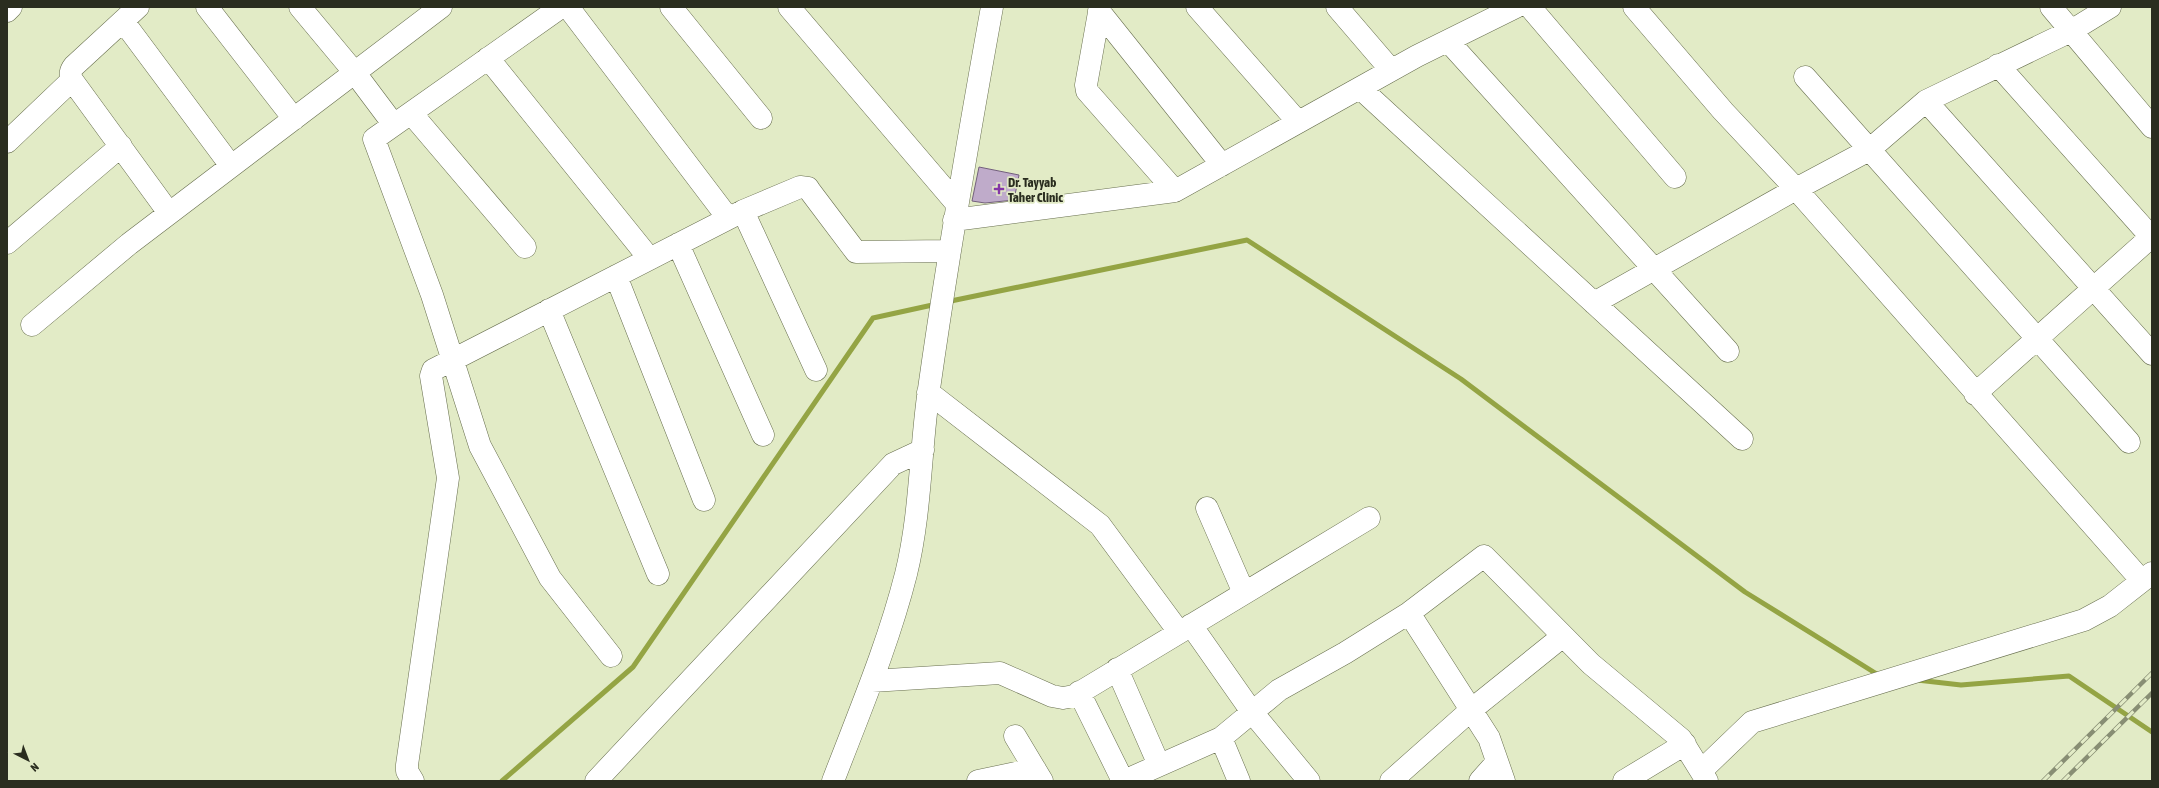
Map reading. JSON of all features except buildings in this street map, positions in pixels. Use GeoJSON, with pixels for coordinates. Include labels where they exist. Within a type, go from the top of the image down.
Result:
{"type":"FeatureCollection","features":[{"type":"Feature","properties":{"kind":"street"},"geometry":{"type":"LineString","coordinates":[[7,11],[11,7]]}},
{"type":"Feature","properties":{"kind":"street"},"geometry":{"type":"LineString","coordinates":[[207,7],[294,118]]}},
{"type":"Feature","properties":{"kind":"street"},"geometry":{"type":"LineString","coordinates":[[300,7],[355,73],[402,119],[525,247]]}},
{"type":"Feature","properties":{"kind":"street"},"geometry":{"type":"LineString","coordinates":[[32,325],[169,213],[441,7]]}},
{"type":"Feature","properties":{"kind":"street"},"geometry":{"type":"LineString","coordinates":[[561,7],[374,139],[432,295],[480,446],[550,578],[612,656]]}},
{"type":"Feature","properties":{"kind":"street"},"geometry":{"type":"LineString","coordinates":[[568,7],[735,214],[816,370]]}},
{"type":"Feature","properties":{"kind":"street"},"geometry":{"type":"LineString","coordinates":[[671,7],[761,118]]}},
{"type":"Feature","properties":{"kind":"street"},"geometry":{"type":"LineString","coordinates":[[789,7],[956,212]]}},
{"type":"Feature","properties":{"kind":"street"},"geometry":{"type":"LineString","coordinates":[[833,781],[872,681],[894,618],[906,574],[915,528],[928,392],[936,338],[956,212],[992,7]]}},
{"type":"Feature","properties":{"kind":"street"},"geometry":{"type":"LineString","coordinates":[[1197,7],[1298,122]]}},
{"type":"Feature","properties":{"kind":"street"},"geometry":{"type":"LineString","coordinates":[[1337,7],[1391,70]]}},
{"type":"Feature","properties":{"kind":"street"},"geometry":{"type":"LineString","coordinates":[[956,212],[1175,191],[1391,70],[1516,7]]}},
{"type":"Feature","properties":{"kind":"street"},"geometry":{"type":"LineString","coordinates":[[1530,7],[1675,177]]}},
{"type":"Feature","properties":{"kind":"street"},"geometry":{"type":"LineString","coordinates":[[1080,692],[1124,781],[1221,738],[1279,690],[1345,653],[1409,613],[1484,556],[1591,664],[1681,739],[1704,776],[1752,722],[2084,620],[2110,606],[2147,577],[1975,394],[1796,189],[1723,111],[1634,7]]}},
{"type":"Feature","properties":{"kind":"street"},"geometry":{"type":"LineString","coordinates":[[2051,7],[2152,127]]}},
{"type":"Feature","properties":{"kind":"street"},"geometry":{"type":"LineString","coordinates":[[1594,303],[1796,189],[1869,150],[1926,101],[2071,31],[2110,7]]}},
{"type":"Feature","properties":{"kind":"street"},"geometry":{"type":"LineString","coordinates":[[1099,9],[1086,85],[1087,91],[1175,191]]}},
{"type":"Feature","properties":{"kind":"street"},"geometry":{"type":"LineString","coordinates":[[1099,9],[1222,165]]}},
{"type":"Feature","properties":{"kind":"street"},"geometry":{"type":"LineString","coordinates":[[169,213],[72,80],[70,70],[130,14],[231,166]]}},
{"type":"Feature","properties":{"kind":"street"},"geometry":{"type":"LineString","coordinates":[[1448,41],[1728,351]]}},
{"type":"Feature","properties":{"kind":"street"},"geometry":{"type":"LineString","coordinates":[[488,58],[649,258]]}},
{"type":"Feature","properties":{"kind":"street"},"geometry":{"type":"LineString","coordinates":[[1975,394],[2152,238],[1998,65]]}},
{"type":"Feature","properties":{"kind":"street"},"geometry":{"type":"LineString","coordinates":[[1805,77],[2129,442]]}},
{"type":"Feature","properties":{"kind":"street"},"geometry":{"type":"LineString","coordinates":[[7,142],[72,80]]}},
{"type":"Feature","properties":{"kind":"street"},"geometry":{"type":"LineString","coordinates":[[1360,88],[1742,439]]}},
{"type":"Feature","properties":{"kind":"street"},"geometry":{"type":"LineString","coordinates":[[1926,101],[2152,354]]}},
{"type":"Feature","properties":{"kind":"street"},"geometry":{"type":"LineString","coordinates":[[7,243],[121,146]]}},
{"type":"Feature","properties":{"kind":"street"},"geometry":{"type":"LineString","coordinates":[[413,781],[407,771],[407,765],[448,478],[431,376],[434,370],[735,214],[804,187],[810,191],[856,252],[860,254],[950,251]]}},
{"type":"Feature","properties":{"kind":"street"},"geometry":{"type":"LineString","coordinates":[[678,244],[763,436]]}},
{"type":"Feature","properties":{"kind":"street"},"geometry":{"type":"LineString","coordinates":[[616,276],[704,500]]}},
{"type":"Feature","properties":{"kind":"street"},"geometry":{"type":"LineString","coordinates":[[549,310],[658,574]]}},
{"type":"Feature","properties":{"kind":"street"},"geometry":{"type":"LineString","coordinates":[[928,392],[1100,525],[1309,781]]}},
{"type":"Feature","properties":{"kind":"street"},"geometry":{"type":"LineString","coordinates":[[596,781],[893,464],[923,450]]}},
{"type":"Feature","properties":{"kind":"street"},"geometry":{"type":"LineString","coordinates":[[1207,508],[1244,593]]}},
{"type":"Feature","properties":{"kind":"street"},"geometry":{"type":"LineString","coordinates":[[872,681],[1000,673],[1052,696],[1062,698],[1074,696],[1369,518]]}},
{"type":"Feature","properties":{"kind":"street"},"geometry":{"type":"LineString","coordinates":[[1409,613],[1489,738],[1501,771],[1480,781]]}},
{"type":"Feature","properties":{"kind":"street"},"geometry":{"type":"LineString","coordinates":[[1391,781],[1471,710],[1563,636]]}},
{"type":"Feature","properties":{"kind":"street"},"geometry":{"type":"LineString","coordinates":[[1117,669],[1159,765]]}},
{"type":"Feature","properties":{"kind":"street"},"geometry":{"type":"LineString","coordinates":[[978,781],[1038,775],[1015,736]]}},
{"type":"Feature","properties":{"kind":"street"},"geometry":{"type":"LineString","coordinates":[[1221,738],[1239,781]]}},
{"type":"Feature","properties":{"kind":"street"},"geometry":{"type":"LineString","coordinates":[[1624,781],[1685,744]]}},
{"type":"Feature","properties":{"kind":"waterway"},"geometry":{"type":"LineString","coordinates":[[946,302],[1247,240],[1461,379],[1745,592],[1880,676]]}},
{"type":"Feature","properties":{"kind":"waterway"},"geometry":{"type":"LineString","coordinates":[[502,781],[633,667],[873,318],[937,304]]}},
{"type":"Feature","properties":{"kind":"waterway"},"geometry":{"type":"LineString","coordinates":[[1917,680],[1961,685],[2069,676],[2152,732]]}},
{"type":"Feature","properties":{"kind":"railway"},"geometry":{"type":"LineString","coordinates":[[2043,781],[2152,673]]}},
{"type":"Feature","properties":{"kind":"railway"},"geometry":{"type":"LineString","coordinates":[[2063,781],[2152,693]]}},
{"type":"Feature","properties":{"kind":"place","name":"Dr. Tayyab Taher Clinic"},"geometry":{"type":"Point","coordinates":[999,189]}}]}
